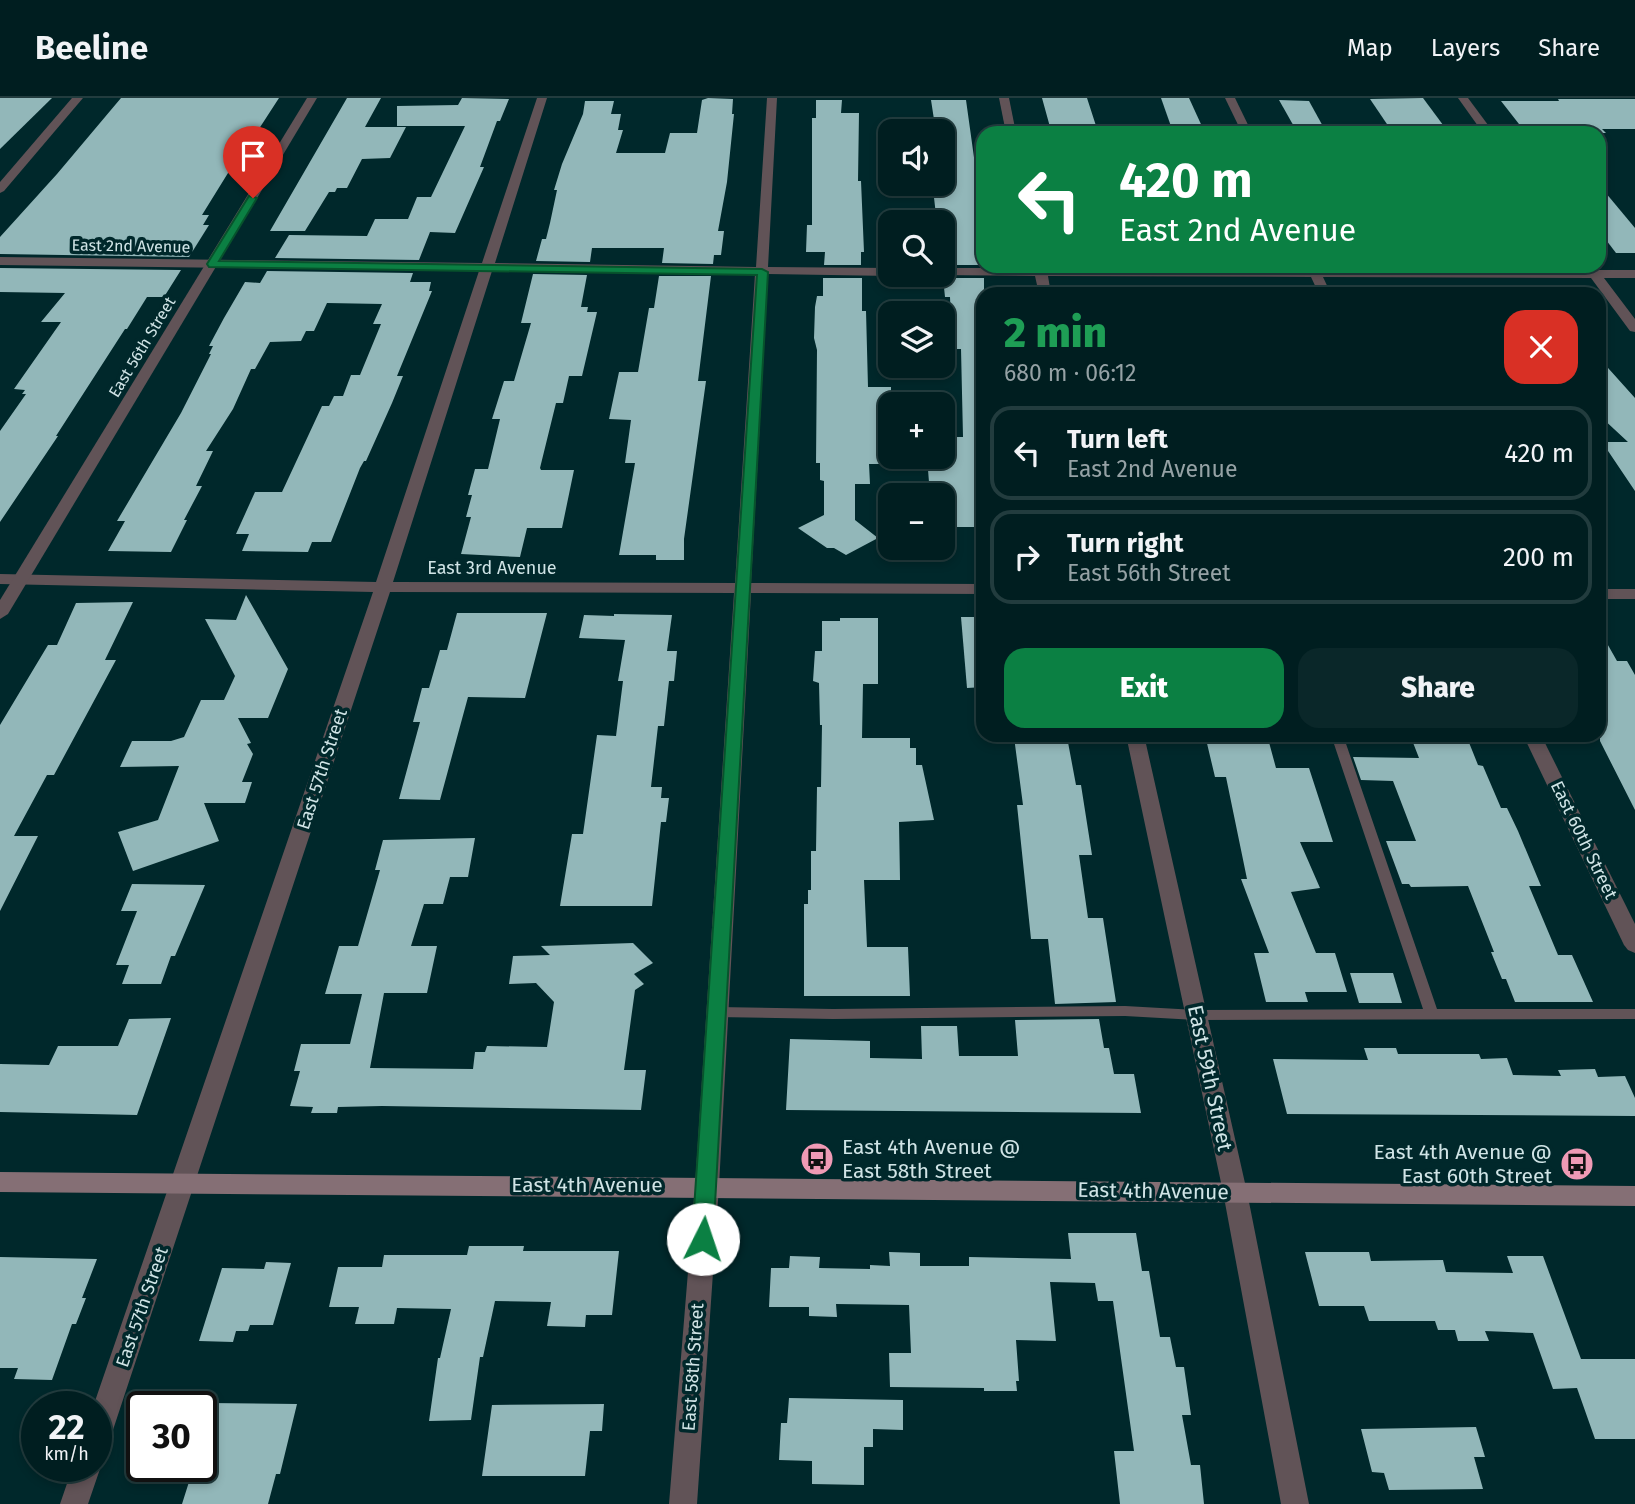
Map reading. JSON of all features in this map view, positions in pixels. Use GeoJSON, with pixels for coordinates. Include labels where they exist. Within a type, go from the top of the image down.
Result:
{"type":"FeatureCollection","features":[{"type":"Feature","properties":{"kind":"main road","name":"East 4th Avenue"},"geometry":{"type":"LineString","coordinates":[[0,1182],[185,1181],[1635,1196]]}},
{"type":"Feature","properties":{"kind":"street"},"geometry":{"type":"LineString","coordinates":[[0,189],[78,98]]}},
{"type":"Feature","properties":{"kind":"street","name":"East 56th Street"},"geometry":{"type":"LineString","coordinates":[[0,614],[312,98]]}},
{"type":"Feature","properties":{"kind":"street","name":"East 57th Street"},"geometry":{"type":"LineString","coordinates":[[112,1393],[383,587],[542,98]]}},
{"type":"Feature","properties":{"kind":"street","name":"East 58th Street"},"geometry":{"type":"LineString","coordinates":[[682,1504],[706,1186],[772,98]]}},
{"type":"Feature","properties":{"kind":"street"},"geometry":{"type":"LineString","coordinates":[[1004,98],[1010,126]]}},
{"type":"Feature","properties":{"kind":"street"},"geometry":{"type":"LineString","coordinates":[[1230,98],[1244,126]]}},
{"type":"Feature","properties":{"kind":"street"},"geometry":{"type":"LineString","coordinates":[[1463,98],[1484,126]]}},
{"type":"Feature","properties":{"kind":"street","name":"East 2nd Avenue"},"geometry":{"type":"LineString","coordinates":[[0,261],[878,272]]}},
{"type":"Feature","properties":{"kind":"street"},"geometry":{"type":"LineString","coordinates":[[955,272],[976,271]]}},
{"type":"Feature","properties":{"kind":"street"},"geometry":{"type":"LineString","coordinates":[[1606,271],[1635,274]]}},
{"type":"Feature","properties":{"kind":"street"},"geometry":{"type":"LineString","coordinates":[[1606,289],[1635,328]]}},
{"type":"Feature","properties":{"kind":"street","name":"East 3rd Avenue"},"geometry":{"type":"LineString","coordinates":[[0,579],[383,587],[976,589]]}},
{"type":"Feature","properties":{"kind":"street"},"geometry":{"type":"LineString","coordinates":[[1606,594],[1635,594]]}},
{"type":"Feature","properties":{"kind":"street","name":"East 59th Street"},"geometry":{"type":"LineString","coordinates":[[1137,742],[1235,1192],[1295,1504]]}},
{"type":"Feature","properties":{"kind":"street","name":"East 60th Street"},"geometry":{"type":"LineString","coordinates":[[1535,742],[1635,945]]}},
{"type":"Feature","properties":{"kind":"street"},"geometry":{"type":"LineString","coordinates":[[74,1504],[82,1482]]}},
{"type":"Feature","properties":{"kind":"lane"},"geometry":{"type":"LineString","coordinates":[[1339,742],[1432,1014]]}},
{"type":"Feature","properties":{"kind":"lane"},"geometry":{"type":"LineString","coordinates":[[717,1012],[1635,1014]]}},
{"type":"Feature","properties":{"kind":"building"},"geometry":{"type":"Polygon","coordinates":[[[0,98],[52,98],[0,149],[0,98]]]}},
{"type":"Feature","properties":{"kind":"building"},"geometry":{"type":"Polygon","coordinates":[[[121,98],[279,98],[202,215],[209,215],[203,225],[209,225],[189,257],[0,254],[0,237],[121,98]]]}},
{"type":"Feature","properties":{"kind":"building"},"geometry":{"type":"Polygon","coordinates":[[[347,98],[381,98],[365,127],[406,127],[390,158],[362,159],[347,188],[337,188],[335,192],[329,192],[305,231],[270,231],[347,98]]]}},
{"type":"Feature","properties":{"kind":"building"},"geometry":{"type":"Polygon","coordinates":[[[462,98],[509,99],[500,121],[497,121],[480,167],[484,167],[455,233],[430,232],[419,260],[275,258],[289,235],[367,236],[375,219],[408,219],[417,197],[431,197],[465,126],[397,126],[397,106],[458,105],[462,98]]]}},
{"type":"Feature","properties":{"kind":"building"},"geometry":{"type":"Polygon","coordinates":[[[1042,98],[1087,98],[1096,126],[1050,126],[1042,98]]]}},
{"type":"Feature","properties":{"kind":"building"},"geometry":{"type":"Polygon","coordinates":[[[1161,98],[1189,98],[1202,126],[1171,126],[1161,98]]]}},
{"type":"Feature","properties":{"kind":"building"},"geometry":{"type":"Polygon","coordinates":[[[1423,98],[1444,126],[1388,126],[1370,99],[1423,98]]]}},
{"type":"Feature","properties":{"kind":"building"},"geometry":{"type":"Polygon","coordinates":[[[733,99],[734,114],[727,182],[718,231],[724,231],[721,255],[714,255],[713,264],[662,263],[664,248],[592,248],[590,262],[536,261],[542,239],[546,239],[557,190],[554,190],[583,114],[585,101],[614,101],[611,114],[621,114],[618,130],[623,130],[616,153],[665,153],[670,133],[697,133],[702,100],[733,99]]]}},
{"type":"Feature","properties":{"kind":"building"},"geometry":{"type":"Polygon","coordinates":[[[1558,99],[1635,99],[1635,129],[1606,129],[1606,126],[1521,126],[1501,101],[1559,101],[1558,99]]]}},
{"type":"Feature","properties":{"kind":"building"},"geometry":{"type":"Polygon","coordinates":[[[816,100],[842,100],[841,113],[859,113],[858,181],[861,181],[864,252],[861,252],[861,265],[824,265],[825,252],[806,252],[807,225],[812,225],[812,118],[816,118],[816,100]]]}},
{"type":"Feature","properties":{"kind":"building"},"geometry":{"type":"Polygon","coordinates":[[[931,100],[966,100],[976,172],[976,265],[955,265],[955,210],[935,210],[934,196],[955,196],[955,119],[934,119],[931,100]]]}},
{"type":"Feature","properties":{"kind":"building"},"geometry":{"type":"Polygon","coordinates":[[[1279,100],[1309,101],[1323,126],[1294,126],[1279,100]]]}},
{"type":"Feature","properties":{"kind":"building"},"geometry":{"type":"Polygon","coordinates":[[[1606,193],[1635,228],[1635,253],[1616,253],[1606,240],[1606,193]]]}},
{"type":"Feature","properties":{"kind":"building"},"geometry":{"type":"Polygon","coordinates":[[[0,268],[181,270],[164,297],[147,297],[0,522],[0,431],[26,394],[22,394],[25,390],[14,389],[61,322],[41,322],[65,293],[0,292],[0,268]]]}},
{"type":"Feature","properties":{"kind":"building"},"geometry":{"type":"Polygon","coordinates":[[[267,271],[413,273],[410,282],[431,282],[429,291],[432,291],[397,376],[403,376],[366,461],[360,468],[331,542],[312,542],[308,552],[242,551],[249,534],[236,534],[255,492],[282,492],[322,406],[329,406],[334,396],[343,396],[351,375],[360,375],[381,324],[373,324],[382,304],[327,303],[314,331],[306,331],[301,341],[270,342],[255,369],[251,369],[233,409],[206,451],[213,451],[196,486],[202,486],[171,552],[108,551],[125,521],[117,521],[181,413],[211,354],[213,346],[209,346],[224,318],[245,282],[260,283],[267,271]]]}},
{"type":"Feature","properties":{"kind":"building"},"geometry":{"type":"Polygon","coordinates":[[[533,274],[587,275],[581,307],[588,307],[587,312],[597,312],[582,376],[569,376],[563,403],[556,403],[540,468],[574,470],[562,528],[527,528],[520,557],[461,554],[471,517],[466,517],[475,469],[488,469],[500,419],[492,419],[504,381],[514,381],[531,323],[521,323],[533,274]]]}},
{"type":"Feature","properties":{"kind":"building"},"geometry":{"type":"Polygon","coordinates":[[[659,276],[711,276],[698,381],[706,381],[684,539],[684,560],[656,560],[656,555],[619,555],[635,463],[625,463],[631,420],[609,419],[619,372],[638,372],[649,308],[654,308],[659,276]]]}},
{"type":"Feature","properties":{"kind":"building"},"geometry":{"type":"Polygon","coordinates":[[[823,278],[862,278],[862,311],[866,311],[868,387],[891,387],[891,392],[878,392],[878,464],[869,464],[870,484],[855,484],[855,520],[878,538],[846,555],[834,548],[827,548],[798,528],[824,515],[824,481],[820,480],[820,463],[816,463],[817,350],[814,338],[817,296],[823,296],[823,278]]]}},
{"type":"Feature","properties":{"kind":"building"},"geometry":{"type":"Polygon","coordinates":[[[955,278],[984,278],[984,287],[976,287],[976,527],[955,527],[955,483],[929,483],[928,469],[955,469],[955,437],[963,437],[961,349],[955,349],[955,301],[950,301],[950,297],[945,297],[944,287],[955,287],[955,278]]]}},
{"type":"Feature","properties":{"kind":"building"},"geometry":{"type":"Polygon","coordinates":[[[1606,366],[1635,398],[1635,491],[1606,448],[1606,442],[1628,442],[1606,422],[1606,366]]]}},
{"type":"Feature","properties":{"kind":"building"},"geometry":{"type":"Polygon","coordinates":[[[246,595],[288,669],[268,718],[238,718],[251,743],[247,744],[253,754],[242,782],[252,782],[245,803],[204,803],[219,841],[133,871],[118,832],[158,820],[179,766],[120,767],[132,741],[171,741],[184,737],[201,700],[224,700],[235,676],[205,619],[236,620],[246,595]]]}},
{"type":"Feature","properties":{"kind":"building"},"geometry":{"type":"Polygon","coordinates":[[[133,602],[105,660],[116,660],[54,775],[47,775],[14,836],[38,836],[0,911],[0,725],[48,645],[57,645],[76,603],[133,602]]]}},
{"type":"Feature","properties":{"kind":"building"},"geometry":{"type":"Polygon","coordinates":[[[457,613],[547,613],[525,698],[468,697],[440,800],[399,799],[420,722],[413,722],[422,688],[429,688],[440,650],[447,650],[457,613]]]}},
{"type":"Feature","properties":{"kind":"building"},"geometry":{"type":"Polygon","coordinates":[[[584,615],[672,615],[667,651],[677,651],[674,681],[669,681],[664,726],[658,726],[651,787],[662,787],[661,798],[669,798],[666,822],[661,822],[652,906],[560,906],[572,834],[583,834],[597,735],[616,736],[623,681],[618,681],[625,640],[579,638],[584,615]]]}},
{"type":"Feature","properties":{"kind":"building"},"geometry":{"type":"Polygon","coordinates":[[[961,617],[976,617],[976,687],[967,688],[961,617]]]}},
{"type":"Feature","properties":{"kind":"building"},"geometry":{"type":"Polygon","coordinates":[[[840,618],[878,618],[878,684],[863,684],[862,738],[910,738],[910,748],[916,748],[916,765],[922,765],[934,820],[899,822],[900,880],[864,880],[867,947],[908,947],[910,996],[804,996],[804,904],[808,904],[808,890],[811,890],[811,851],[816,851],[817,787],[821,787],[822,725],[819,683],[813,681],[815,651],[822,651],[822,621],[840,621],[840,618]]]}},
{"type":"Feature","properties":{"kind":"building"},"geometry":{"type":"Polygon","coordinates":[[[1606,642],[1617,661],[1627,661],[1635,675],[1635,810],[1601,742],[1606,742],[1606,642]]]}},
{"type":"Feature","properties":{"kind":"building"},"geometry":{"type":"Polygon","coordinates":[[[1015,742],[1068,742],[1076,785],[1081,785],[1092,855],[1079,855],[1088,918],[1103,918],[1116,1002],[1055,1004],[1048,939],[1031,939],[1017,805],[1023,805],[1015,742]]]}},
{"type":"Feature","properties":{"kind":"building"},"geometry":{"type":"Polygon","coordinates":[[[1207,742],[1269,742],[1276,768],[1309,768],[1333,842],[1300,842],[1320,888],[1291,892],[1316,953],[1335,953],[1347,992],[1305,992],[1308,1002],[1266,1002],[1254,953],[1269,953],[1241,879],[1247,879],[1226,777],[1215,777],[1207,742]]]}},
{"type":"Feature","properties":{"kind":"building"},"geometry":{"type":"Polygon","coordinates":[[[1413,742],[1469,742],[1478,765],[1483,766],[1501,808],[1507,808],[1518,831],[1541,886],[1529,886],[1558,955],[1572,955],[1593,1002],[1515,1002],[1491,952],[1494,952],[1468,886],[1411,887],[1409,884],[1402,884],[1386,841],[1416,841],[1393,781],[1361,780],[1353,757],[1419,758],[1413,742]]]}},
{"type":"Feature","properties":{"kind":"building"},"geometry":{"type":"Polygon","coordinates":[[[475,838],[468,877],[450,877],[443,904],[424,904],[411,946],[437,946],[427,993],[384,993],[370,1068],[473,1069],[475,1052],[485,1052],[487,1046],[547,1047],[554,1002],[536,983],[509,984],[513,956],[550,955],[541,946],[633,943],[653,963],[634,974],[644,984],[635,990],[624,1070],[646,1070],[641,1110],[382,1106],[338,1107],[337,1113],[311,1113],[313,1107],[290,1106],[300,1071],[294,1071],[301,1044],[350,1044],[362,994],[325,994],[339,946],[358,946],[380,870],[375,870],[383,840],[475,838]]]}},
{"type":"Feature","properties":{"kind":"building"},"geometry":{"type":"Polygon","coordinates":[[[132,884],[205,885],[175,956],[171,956],[161,984],[122,984],[129,965],[116,965],[137,911],[121,911],[132,884]]]}},
{"type":"Feature","properties":{"kind":"building"},"geometry":{"type":"Polygon","coordinates":[[[1350,973],[1393,973],[1402,1003],[1359,1003],[1350,973]]]}},
{"type":"Feature","properties":{"kind":"building"},"geometry":{"type":"Polygon","coordinates":[[[171,1018],[137,1115],[0,1112],[0,1064],[49,1065],[58,1046],[118,1046],[129,1019],[171,1018]]]}},
{"type":"Feature","properties":{"kind":"building"},"geometry":{"type":"Polygon","coordinates":[[[1099,1019],[1104,1048],[1109,1048],[1114,1074],[1134,1074],[1141,1113],[786,1110],[790,1039],[870,1041],[870,1058],[922,1059],[921,1026],[957,1026],[959,1056],[1018,1056],[1015,1020],[1099,1019]]]}},
{"type":"Feature","properties":{"kind":"building"},"geometry":{"type":"Polygon","coordinates":[[[1364,1048],[1396,1048],[1398,1054],[1479,1054],[1481,1059],[1507,1058],[1513,1075],[1561,1076],[1558,1070],[1595,1069],[1598,1077],[1625,1076],[1635,1098],[1635,1116],[1287,1114],[1273,1059],[1368,1060],[1364,1048]]]}},
{"type":"Feature","properties":{"kind":"building"},"geometry":{"type":"Polygon","coordinates":[[[1068,1233],[1136,1233],[1142,1271],[1149,1271],[1160,1337],[1170,1337],[1176,1367],[1184,1367],[1191,1415],[1182,1415],[1191,1465],[1200,1465],[1204,1504],[1120,1504],[1114,1451],[1134,1451],[1113,1301],[1098,1301],[1095,1283],[1050,1282],[1056,1341],[1016,1340],[1019,1381],[1016,1381],[1017,1391],[890,1387],[889,1353],[911,1353],[909,1305],[836,1304],[837,1317],[809,1316],[809,1307],[769,1307],[771,1268],[789,1268],[790,1256],[820,1257],[819,1268],[870,1269],[870,1265],[890,1266],[889,1252],[920,1253],[920,1266],[969,1266],[969,1257],[1071,1259],[1068,1233]]]}},
{"type":"Feature","properties":{"kind":"building"},"geometry":{"type":"Polygon","coordinates":[[[469,1246],[524,1246],[523,1251],[619,1251],[612,1315],[586,1315],[585,1327],[547,1326],[551,1302],[495,1301],[483,1357],[480,1357],[471,1420],[429,1421],[438,1358],[451,1309],[397,1308],[394,1324],[355,1324],[359,1307],[329,1307],[338,1267],[382,1267],[384,1255],[467,1255],[469,1246]]]}},
{"type":"Feature","properties":{"kind":"building"},"geometry":{"type":"Polygon","coordinates":[[[1305,1252],[1369,1252],[1371,1261],[1443,1260],[1446,1272],[1513,1273],[1507,1256],[1543,1256],[1581,1359],[1635,1359],[1635,1439],[1595,1439],[1577,1388],[1553,1389],[1533,1333],[1485,1331],[1489,1341],[1458,1341],[1455,1330],[1438,1330],[1435,1321],[1369,1321],[1364,1306],[1319,1306],[1305,1252]]]}},
{"type":"Feature","properties":{"kind":"building"},"geometry":{"type":"Polygon","coordinates":[[[0,1257],[97,1259],[82,1298],[86,1298],[76,1324],[72,1324],[52,1380],[14,1379],[18,1368],[0,1368],[0,1257]]]}},
{"type":"Feature","properties":{"kind":"building"},"geometry":{"type":"Polygon","coordinates":[[[266,1262],[291,1263],[273,1325],[250,1325],[248,1331],[236,1331],[233,1342],[199,1341],[222,1268],[264,1269],[266,1262]]]}},
{"type":"Feature","properties":{"kind":"building"},"geometry":{"type":"Polygon","coordinates":[[[789,1398],[903,1400],[903,1430],[873,1429],[873,1447],[864,1447],[864,1485],[812,1484],[812,1461],[779,1460],[781,1423],[787,1423],[789,1398]]]}},
{"type":"Feature","properties":{"kind":"building"},"geometry":{"type":"Polygon","coordinates":[[[217,1403],[297,1404],[280,1474],[276,1474],[268,1504],[182,1504],[189,1482],[217,1482],[217,1403]]]}},
{"type":"Feature","properties":{"kind":"building"},"geometry":{"type":"Polygon","coordinates":[[[604,1404],[602,1431],[590,1431],[585,1476],[482,1476],[492,1405],[604,1404]]]}},
{"type":"Feature","properties":{"kind":"building"},"geometry":{"type":"Polygon","coordinates":[[[1476,1427],[1485,1457],[1474,1457],[1483,1489],[1389,1490],[1384,1473],[1372,1472],[1361,1429],[1476,1427]]]}},
{"type":"Feature","properties":{"kind":"place","name":"East 4th Avenue @ East 58th Street"},"geometry":{"type":"Point","coordinates":[817,1159]}},
{"type":"Feature","properties":{"kind":"place","name":"East 4th Avenue @ East 60th Street"},"geometry":{"type":"Point","coordinates":[1577,1164]}},
{"type":"Feature","properties":{"kind":"route"},"geometry":{"type":"LineString","coordinates":[[253,198],[212,264],[762,272],[703,1239]]}}]}
